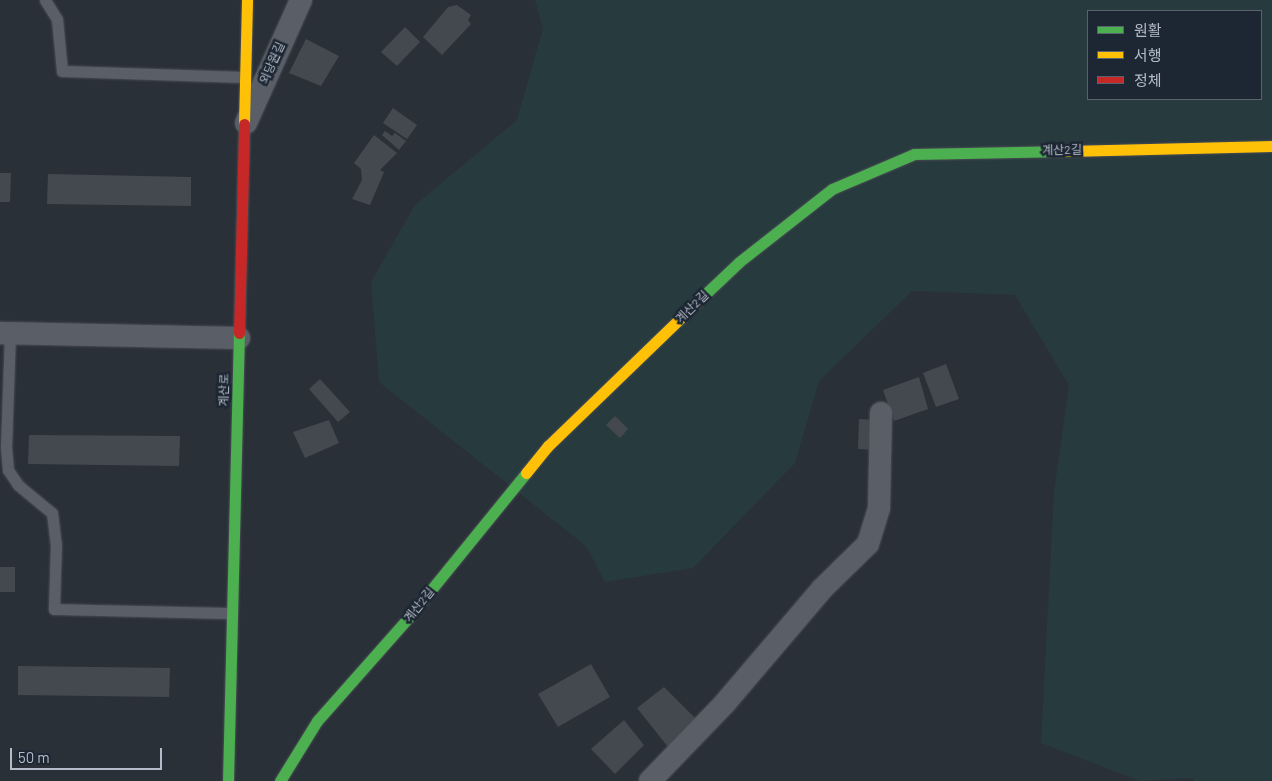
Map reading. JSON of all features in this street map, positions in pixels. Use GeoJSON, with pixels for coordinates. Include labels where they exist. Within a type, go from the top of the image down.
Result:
{"type":"FeatureCollection","features":[{"type":"Feature","properties":{"kind":"street","name":"계산로"},"geometry":{"type":"LineString","coordinates":[[228,781],[247,0]]}},
{"type":"Feature","properties":{"kind":"street","name":"외당원길"},"geometry":{"type":"LineString","coordinates":[[244,126],[301,0]]}},
{"type":"Feature","properties":{"kind":"street","name":"계산2길"},"geometry":{"type":"LineString","coordinates":[[280,781],[317,721],[409,617],[548,446],[739,262],[832,189],[914,154],[1272,146]]}},
{"type":"Feature","properties":{"kind":"street"},"geometry":{"type":"LineString","coordinates":[[5,333],[239,338]]}},
{"type":"Feature","properties":{"kind":"street"},"geometry":{"type":"LineString","coordinates":[[650,781],[724,703],[822,589],[868,544],[879,508],[881,413]]}},
{"type":"Feature","properties":{"kind":"lane"},"geometry":{"type":"LineString","coordinates":[[46,0],[57,19],[62,71],[245,77]]}},
{"type":"Feature","properties":{"kind":"lane"},"geometry":{"type":"LineString","coordinates":[[5,333],[8,470],[18,485],[52,513],[56,544],[54,609],[232,612]]}},
{"type":"Feature","properties":{"kind":"green space"},"geometry":{"type":"Polygon","coordinates":[[[535,0],[1272,0],[1272,781],[1194,781],[1192,778],[1140,781],[1041,743],[1054,492],[1069,385],[1015,295],[912,291],[819,381],[795,463],[693,568],[605,582],[586,546],[379,382],[371,282],[415,205],[517,120],[543,29],[535,0]]]}},
{"type":"Feature","properties":{"kind":"building"},"geometry":{"type":"Polygon","coordinates":[[[457,5],[471,15],[468,20],[471,24],[442,55],[423,37],[448,7],[457,5]]]}},
{"type":"Feature","properties":{"kind":"building"},"geometry":{"type":"Polygon","coordinates":[[[405,27],[420,42],[397,66],[381,52],[405,27]]]}},
{"type":"Feature","properties":{"kind":"building"},"geometry":{"type":"Polygon","coordinates":[[[306,39],[339,56],[321,86],[289,73],[306,39]]]}},
{"type":"Feature","properties":{"kind":"building"},"geometry":{"type":"Polygon","coordinates":[[[393,108],[417,125],[407,139],[383,123],[393,108]]]}},
{"type":"Feature","properties":{"kind":"building"},"geometry":{"type":"Polygon","coordinates":[[[385,131],[392,136],[395,133],[406,141],[399,150],[382,135],[385,131]]]}},
{"type":"Feature","properties":{"kind":"building"},"geometry":{"type":"Polygon","coordinates":[[[374,135],[397,153],[380,170],[384,172],[370,205],[352,199],[362,180],[361,169],[354,163],[374,135]]]}},
{"type":"Feature","properties":{"kind":"building"},"geometry":{"type":"Polygon","coordinates":[[[0,173],[11,173],[10,202],[0,202],[0,173]]]}},
{"type":"Feature","properties":{"kind":"building"},"geometry":{"type":"Polygon","coordinates":[[[48,174],[191,177],[191,206],[47,204],[48,174]]]}},
{"type":"Feature","properties":{"kind":"building"},"geometry":{"type":"Polygon","coordinates":[[[946,364],[959,399],[936,407],[923,373],[946,364]]]}},
{"type":"Feature","properties":{"kind":"building"},"geometry":{"type":"Polygon","coordinates":[[[919,377],[928,409],[894,421],[883,390],[919,377]]]}},
{"type":"Feature","properties":{"kind":"building"},"geometry":{"type":"Polygon","coordinates":[[[320,379],[350,412],[338,422],[309,389],[320,379]]]}},
{"type":"Feature","properties":{"kind":"building"},"geometry":{"type":"Polygon","coordinates":[[[615,416],[628,429],[620,438],[606,425],[615,416]]]}},
{"type":"Feature","properties":{"kind":"building"},"geometry":{"type":"Polygon","coordinates":[[[859,419],[875,420],[874,450],[858,449],[859,419]]]}},
{"type":"Feature","properties":{"kind":"building"},"geometry":{"type":"Polygon","coordinates":[[[329,420],[339,443],[305,458],[293,432],[329,420]]]}},
{"type":"Feature","properties":{"kind":"building"},"geometry":{"type":"Polygon","coordinates":[[[29,435],[180,436],[179,466],[28,464],[29,435]]]}},
{"type":"Feature","properties":{"kind":"building"},"geometry":{"type":"Polygon","coordinates":[[[0,567],[15,567],[15,592],[0,592],[0,567]]]}},
{"type":"Feature","properties":{"kind":"building"},"geometry":{"type":"Polygon","coordinates":[[[591,664],[610,697],[558,727],[538,694],[591,664]]]}},
{"type":"Feature","properties":{"kind":"building"},"geometry":{"type":"Polygon","coordinates":[[[18,666],[170,668],[169,697],[18,695],[18,666]]]}},
{"type":"Feature","properties":{"kind":"building"},"geometry":{"type":"Polygon","coordinates":[[[664,687],[701,724],[672,752],[637,708],[664,687]]]}},
{"type":"Feature","properties":{"kind":"building"},"geometry":{"type":"Polygon","coordinates":[[[624,720],[644,745],[615,774],[591,749],[624,720]]]}},
{"type":"Feature","properties":{"kind":"traffic: fast"},"geometry":{"type":"LineString","coordinates":[[699,300],[739,262],[832,189],[914,154],[1068,151]]}},
{"type":"Feature","properties":{"kind":"traffic: fast"},"geometry":{"type":"LineString","coordinates":[[228,781],[239,333]]}},
{"type":"Feature","properties":{"kind":"traffic: fast"},"geometry":{"type":"LineString","coordinates":[[280,781],[317,721],[409,617],[526,473]]}},
{"type":"Feature","properties":{"kind":"traffic: slow"},"geometry":{"type":"LineString","coordinates":[[244,124],[247,0]]}},
{"type":"Feature","properties":{"kind":"traffic: slow"},"geometry":{"type":"LineString","coordinates":[[1068,151],[1272,146]]}},
{"type":"Feature","properties":{"kind":"traffic: slow"},"geometry":{"type":"LineString","coordinates":[[526,473],[548,446],[699,300]]}},
{"type":"Feature","properties":{"kind":"traffic: jam"},"geometry":{"type":"LineString","coordinates":[[239,333],[244,124]]}}]}
